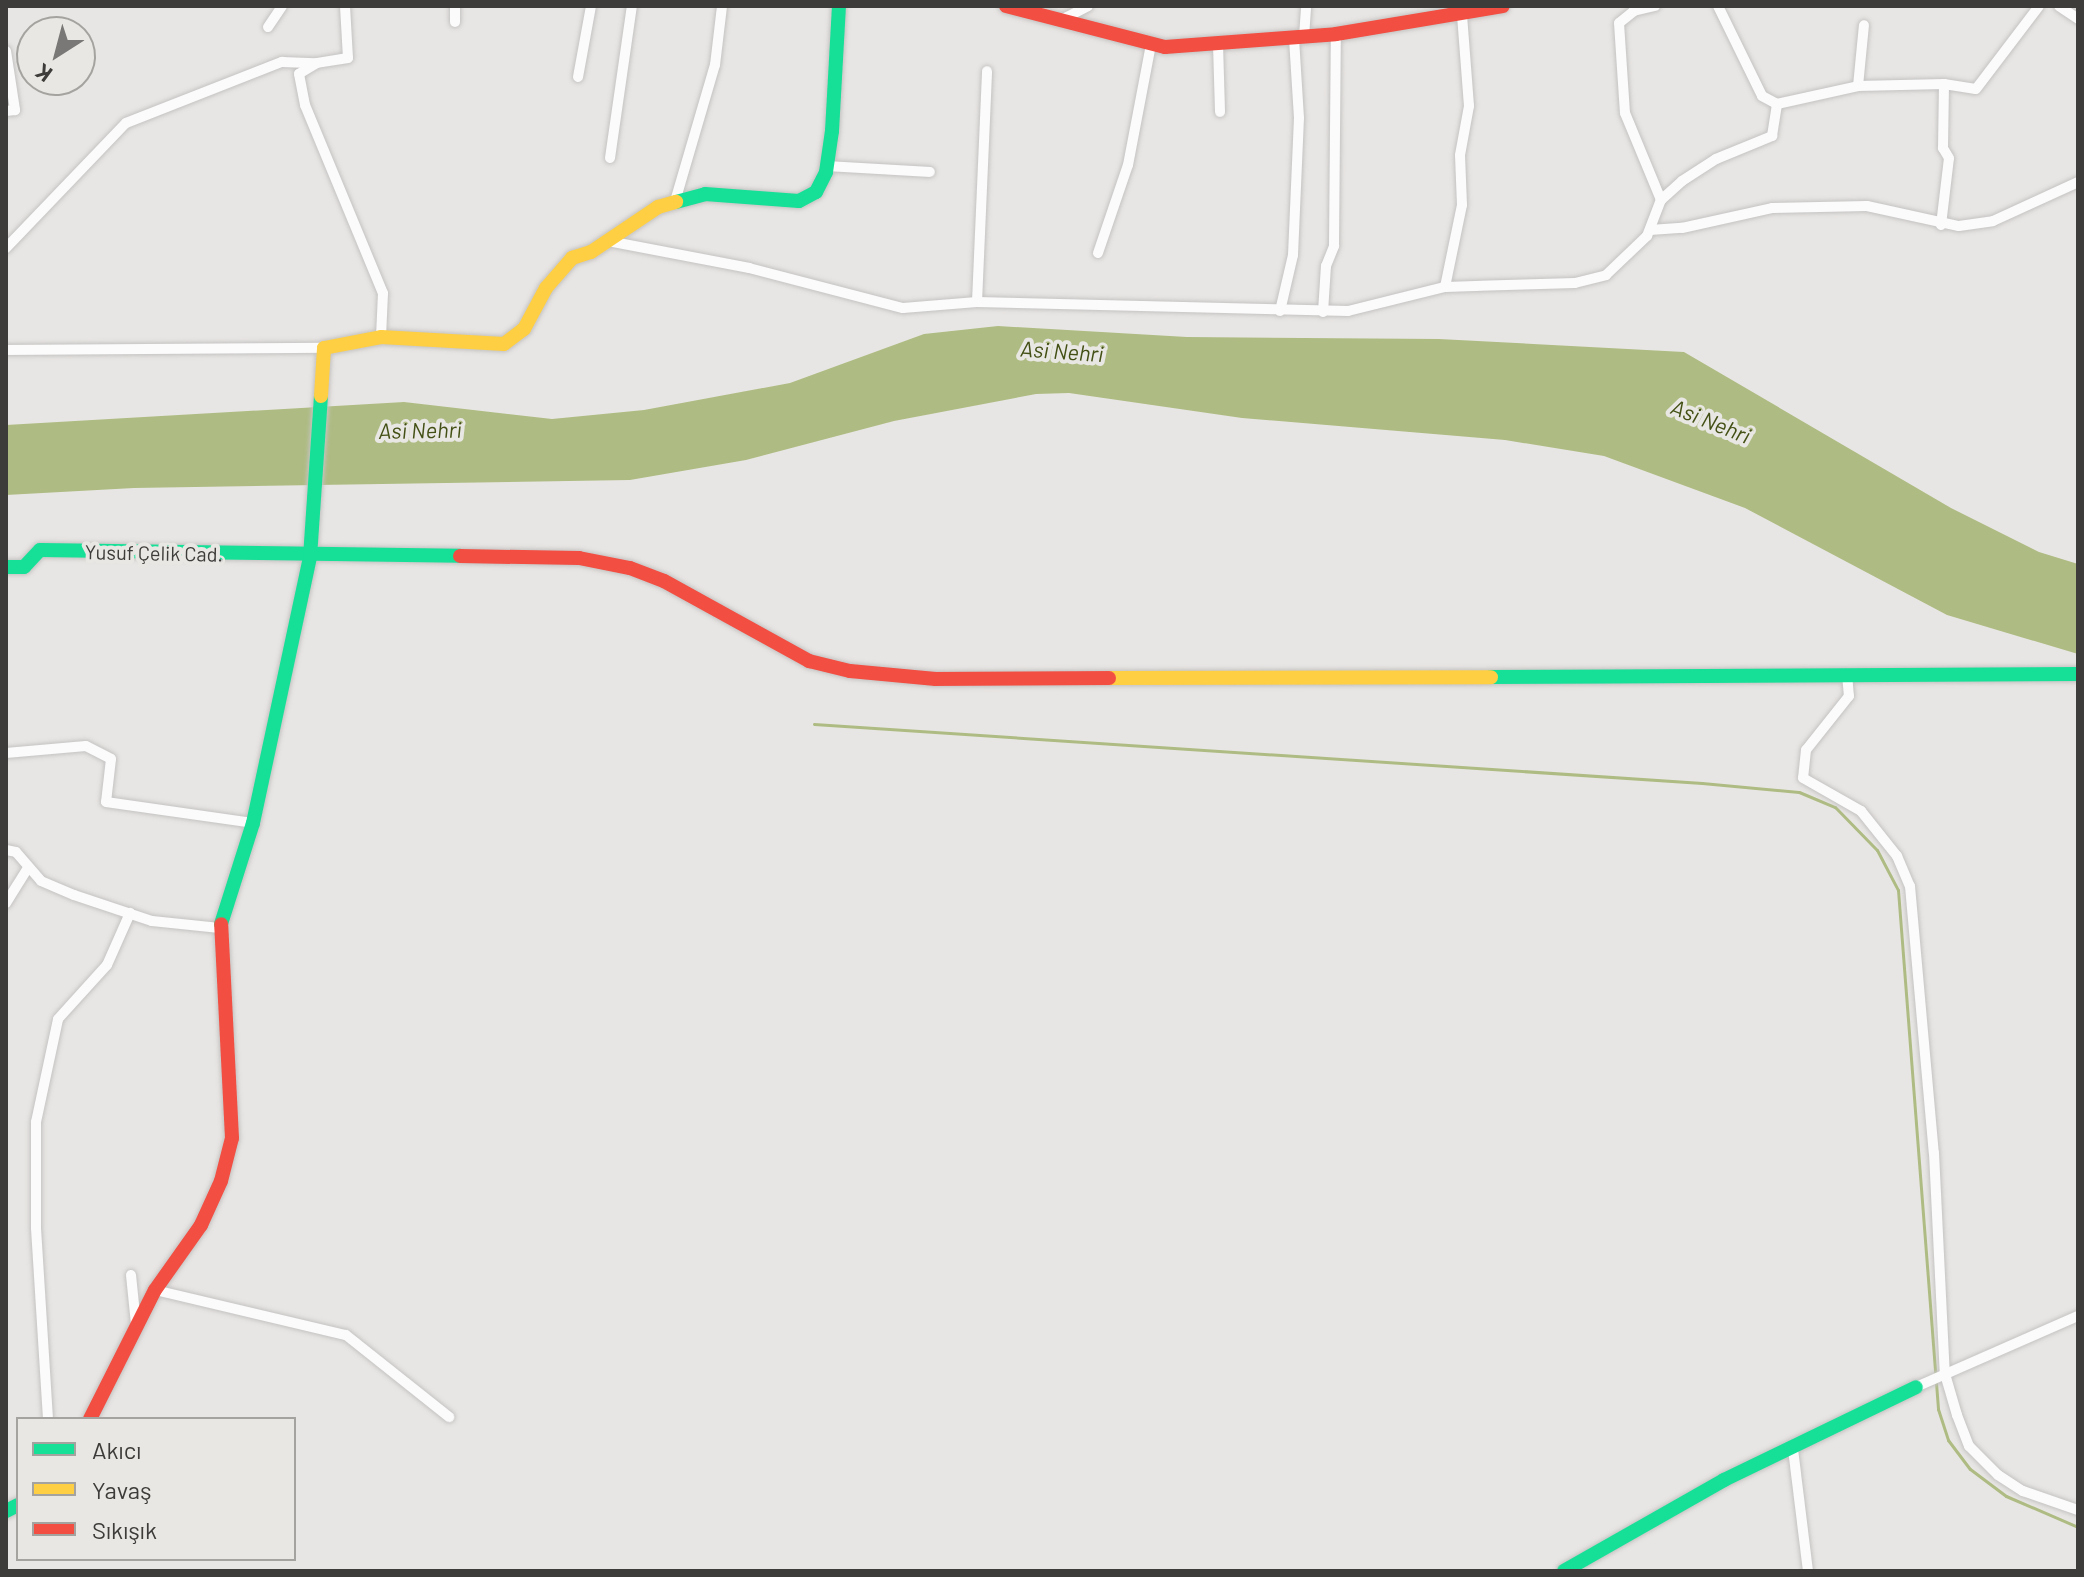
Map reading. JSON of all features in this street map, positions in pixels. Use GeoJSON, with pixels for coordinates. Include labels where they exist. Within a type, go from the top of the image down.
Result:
{"type":"FeatureCollection","features":[{"type":"Feature","properties":{"kind":"street"},"geometry":{"type":"LineString","coordinates":[[268,27],[282,6]]}},
{"type":"Feature","properties":{"kind":"street"},"geometry":{"type":"LineString","coordinates":[[6,248],[126,123],[282,62],[317,63],[348,58],[345,6]]}},
{"type":"Feature","properties":{"kind":"street"},"geometry":{"type":"LineString","coordinates":[[455,6],[455,22]]}},
{"type":"Feature","properties":{"kind":"street"},"geometry":{"type":"LineString","coordinates":[[578,77],[591,6]]}},
{"type":"Feature","properties":{"kind":"street"},"geometry":{"type":"LineString","coordinates":[[610,158],[632,6]]}},
{"type":"Feature","properties":{"kind":"street"},"geometry":{"type":"LineString","coordinates":[[676,198],[715,65],[722,6]]}},
{"type":"Feature","properties":{"kind":"street"},"geometry":{"type":"LineString","coordinates":[[6,350],[324,352],[381,337],[436,344],[504,344],[524,329],[546,288],[572,258],[608,241],[676,198],[705,194],[799,201],[816,192],[827,166],[839,6]]}},
{"type":"Feature","properties":{"kind":"street"},"geometry":{"type":"LineString","coordinates":[[1006,6],[1055,22],[1151,44],[1218,44],[1299,38],[1462,16],[1503,6]]}},
{"type":"Feature","properties":{"kind":"street"},"geometry":{"type":"LineString","coordinates":[[1055,22],[1088,6]]}},
{"type":"Feature","properties":{"kind":"street"},"geometry":{"type":"LineString","coordinates":[[1280,311],[1293,255],[1299,38],[1306,6]]}},
{"type":"Feature","properties":{"kind":"street"},"geometry":{"type":"LineString","coordinates":[[1620,6],[1625,113],[1661,200]]}},
{"type":"Feature","properties":{"kind":"street"},"geometry":{"type":"LineString","coordinates":[[1619,23],[1634,11],[1655,6]]}},
{"type":"Feature","properties":{"kind":"street"},"geometry":{"type":"LineString","coordinates":[[1718,6],[1762,96],[1777,104],[1858,86],[1944,84],[1976,89],[2039,6]]}},
{"type":"Feature","properties":{"kind":"street"},"geometry":{"type":"LineString","coordinates":[[2059,6],[2078,19]]}},
{"type":"Feature","properties":{"kind":"street"},"geometry":{"type":"LineString","coordinates":[[1445,287],[1462,205],[1460,155],[1469,106],[1462,16]]}},
{"type":"Feature","properties":{"kind":"street"},"geometry":{"type":"LineString","coordinates":[[1858,86],[1864,25]]}},
{"type":"Feature","properties":{"kind":"street"},"geometry":{"type":"LineString","coordinates":[[1323,312],[1326,266],[1334,246],[1336,34]]}},
{"type":"Feature","properties":{"kind":"street"},"geometry":{"type":"LineString","coordinates":[[1098,253],[1128,165],[1151,44]]}},
{"type":"Feature","properties":{"kind":"street"},"geometry":{"type":"LineString","coordinates":[[1218,44],[1220,112]]}},
{"type":"Feature","properties":{"kind":"street"},"geometry":{"type":"LineString","coordinates":[[6,51],[15,110],[6,111]]}},
{"type":"Feature","properties":{"kind":"street"},"geometry":{"type":"LineString","coordinates":[[317,63],[299,74],[305,105],[383,293],[381,337]]}},
{"type":"Feature","properties":{"kind":"street"},"geometry":{"type":"LineString","coordinates":[[977,302],[987,71]]}},
{"type":"Feature","properties":{"kind":"street"},"geometry":{"type":"LineString","coordinates":[[1941,225],[1949,158],[1943,148],[1944,84]]}},
{"type":"Feature","properties":{"kind":"street"},"geometry":{"type":"LineString","coordinates":[[608,241],[749,268],[903,308],[977,302],[1348,311],[1445,287],[1575,283],[1606,275],[1619,268],[1650,230],[1661,200],[1716,159],[1772,136],[1777,104]]}},
{"type":"Feature","properties":{"kind":"street"},"geometry":{"type":"LineString","coordinates":[[827,166],[930,172]]}},
{"type":"Feature","properties":{"kind":"street"},"geometry":{"type":"LineString","coordinates":[[1650,230],[1682,228],[1772,208],[1867,206],[1941,225],[1993,221],[2078,182]]}},
{"type":"Feature","properties":{"kind":"street"},"geometry":{"type":"LineString","coordinates":[[91,1417],[136,1334],[155,1290],[201,1225],[221,1181],[232,1138],[220,928],[253,823],[311,550],[324,352]]}},
{"type":"Feature","properties":{"kind":"street","name":"Yusuf Çelik Cad."},"geometry":{"type":"LineString","coordinates":[[6,567],[24,567],[40,550],[311,550],[514,555],[617,564],[682,590],[809,661],[885,676],[1025,681],[2078,674]]}},
{"type":"Feature","properties":{"kind":"street"},"geometry":{"type":"LineString","coordinates":[[1847,674],[1849,696],[1806,750],[1803,778],[1861,811],[1897,856],[1910,886],[1933,1137],[1945,1374],[1969,1446],[2023,1491],[2078,1510]]}},
{"type":"Feature","properties":{"kind":"street"},"geometry":{"type":"LineString","coordinates":[[6,753],[86,746],[111,759],[106,802],[253,823]]}},
{"type":"Feature","properties":{"kind":"street"},"geometry":{"type":"LineString","coordinates":[[6,850],[16,852],[27,870],[74,895],[152,921],[220,928]]}},
{"type":"Feature","properties":{"kind":"street"},"geometry":{"type":"LineString","coordinates":[[6,903],[27,870]]}},
{"type":"Feature","properties":{"kind":"street"},"geometry":{"type":"LineString","coordinates":[[48,1417],[36,1228],[36,1122],[58,1019],[107,965],[130,913]]}},
{"type":"Feature","properties":{"kind":"street"},"geometry":{"type":"LineString","coordinates":[[131,1275],[136,1334]]}},
{"type":"Feature","properties":{"kind":"street"},"geometry":{"type":"LineString","coordinates":[[155,1290],[346,1335],[449,1417]]}},
{"type":"Feature","properties":{"kind":"street"},"geometry":{"type":"LineString","coordinates":[[1564,1571],[1724,1480],[1916,1387],[2078,1316]]}},
{"type":"Feature","properties":{"kind":"street"},"geometry":{"type":"LineString","coordinates":[[1793,1449],[1808,1571]]}},
{"type":"Feature","properties":{"kind":"water","name":"Asi Nehri"},"geometry":{"type":"Polygon","coordinates":[[[998,326],[1187,337],[1439,339],[1684,352],[1951,508],[2039,552],[2078,564],[2078,654],[1947,615],[1745,508],[1604,456],[1505,440],[1242,418],[1069,393],[1036,394],[894,421],[746,460],[630,480],[134,488],[6,495],[6,425],[404,402],[552,419],[644,410],[790,383],[924,334],[998,326]]]}},
{"type":"Feature","properties":{"kind":"waterway"},"geometry":{"type":"LineString","coordinates":[[814,724],[1702,783],[1799,792],[1835,807],[1877,850],[1898,890],[1938,1409],[1948,1440],[1970,1469],[2006,1496],[2078,1527]]}},
{"type":"Feature","properties":{"kind":"traffic: fast"},"geometry":{"type":"LineString","coordinates":[[676,202],[705,194],[799,201],[816,192],[826,172],[832,131],[839,6]]}},
{"type":"Feature","properties":{"kind":"traffic: fast"},"geometry":{"type":"LineString","coordinates":[[221,924],[253,823],[310,557],[321,396]]}},
{"type":"Feature","properties":{"kind":"traffic: fast"},"geometry":{"type":"LineString","coordinates":[[6,567],[24,567],[40,550],[460,556]]}},
{"type":"Feature","properties":{"kind":"traffic: fast"},"geometry":{"type":"LineString","coordinates":[[1491,677],[2078,674]]}},
{"type":"Feature","properties":{"kind":"traffic: fast"},"geometry":{"type":"LineString","coordinates":[[1564,1571],[1724,1480],[1916,1387]]}},
{"type":"Feature","properties":{"kind":"traffic: fast"},"geometry":{"type":"LineString","coordinates":[[6,1511],[16,1506]]}},
{"type":"Feature","properties":{"kind":"traffic: slow"},"geometry":{"type":"LineString","coordinates":[[321,396],[324,348],[381,337],[504,344],[524,329],[546,288],[572,258],[591,252],[658,207],[676,202]]}},
{"type":"Feature","properties":{"kind":"traffic: slow"},"geometry":{"type":"LineString","coordinates":[[1109,678],[1491,677]]}},
{"type":"Feature","properties":{"kind":"traffic: jam"},"geometry":{"type":"LineString","coordinates":[[1006,6],[1165,47],[1336,34],[1503,6]]}},
{"type":"Feature","properties":{"kind":"traffic: jam"},"geometry":{"type":"LineString","coordinates":[[460,556],[579,558],[630,568],[664,581],[809,661],[850,671],[936,679],[1109,678]]}},
{"type":"Feature","properties":{"kind":"traffic: jam"},"geometry":{"type":"LineString","coordinates":[[91,1417],[155,1290],[201,1225],[221,1181],[232,1138],[221,924]]}}]}
